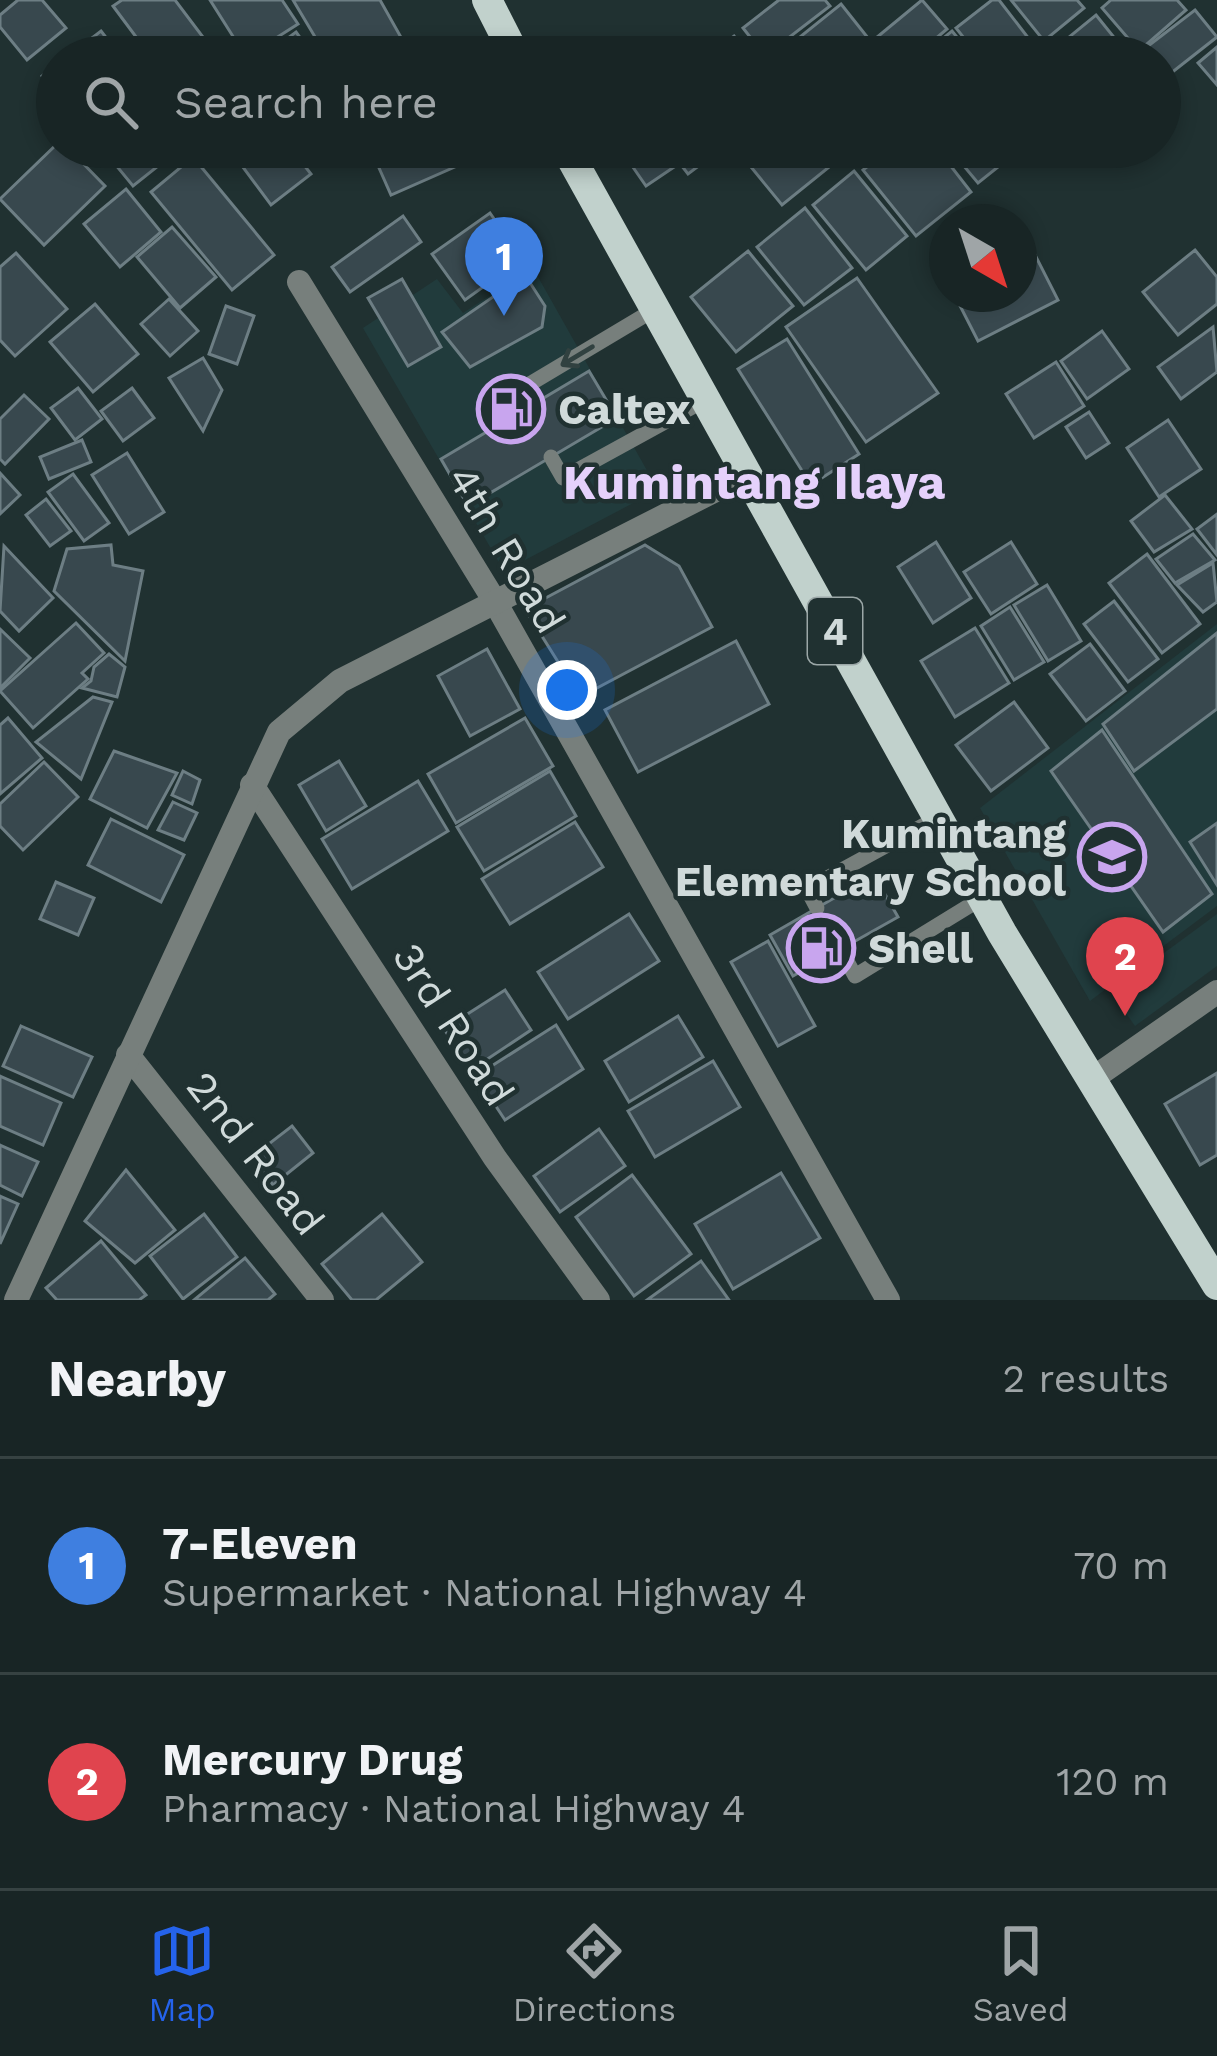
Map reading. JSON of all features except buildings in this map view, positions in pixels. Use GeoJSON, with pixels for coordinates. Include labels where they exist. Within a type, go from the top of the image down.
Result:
{"type":"FeatureCollection","features":[{"type":"Feature","properties":{"kind":"main road"},"geometry":{"type":"LineString","coordinates":[[487,0],[505,36]]}},
{"type":"Feature","properties":{"kind":"main road","name":"4"},"geometry":{"type":"LineString","coordinates":[[577,168],[982,898],[1217,1285]]}},
{"type":"Feature","properties":{"kind":"street","name":"4th Road"},"geometry":{"type":"LineString","coordinates":[[299,282],[494,600],[888,1300]]}},
{"type":"Feature","properties":{"kind":"street"},"geometry":{"type":"LineString","coordinates":[[16,1300],[280,732],[340,681],[748,472]]}},
{"type":"Feature","properties":{"kind":"street","name":"3rd Road"},"geometry":{"type":"LineString","coordinates":[[253,785],[495,1158],[598,1300]]}},
{"type":"Feature","properties":{"kind":"street"},"geometry":{"type":"LineString","coordinates":[[1092,1079],[1217,992]]}},
{"type":"Feature","properties":{"kind":"street","name":"2nd Road"},"geometry":{"type":"LineString","coordinates":[[128,1055],[322,1300]]}},
{"type":"Feature","properties":{"kind":"lane"},"geometry":{"type":"LineString","coordinates":[[523,410],[513,394],[657,308]]}},
{"type":"Feature","properties":{"kind":"lane"},"geometry":{"type":"LineString","coordinates":[[551,457],[563,478],[707,399]]}},
{"type":"Feature","properties":{"kind":"lane"},"geometry":{"type":"LineString","coordinates":[[817,908],[807,889],[937,818]]}},
{"type":"Feature","properties":{"kind":"lane"},"geometry":{"type":"LineString","coordinates":[[841,950],[855,976],[982,898]]}},
{"type":"Feature","properties":{"kind":"shaded area","name":"Caltex"},"geometry":{"type":"Polygon","coordinates":[[[533,268],[658,490],[504,571],[363,328],[437,279],[463,313],[533,268]]]}},
{"type":"Feature","properties":{"kind":"shaded area","name":"Kumintang Elementary School"},"geometry":{"type":"Polygon","coordinates":[[[1217,624],[1217,906],[1090,1001],[980,808],[1217,624]]]}},
{"type":"Feature","properties":{"kind":"shaded area"},"geometry":{"type":"Polygon","coordinates":[[[1217,914],[1217,966],[1135,1026],[1111,992],[1217,914]]]}},
{"type":"Feature","properties":{"kind":"place","name":"7-Eleven"},"geometry":{"type":"Point","coordinates":[504,316]}},
{"type":"Feature","properties":{"kind":"place","name":"Caltex"},"geometry":{"type":"Point","coordinates":[511,409]}},
{"type":"Feature","properties":{"kind":"place","name":"Kumintang Elementary School"},"geometry":{"type":"Point","coordinates":[1112,857]}},
{"type":"Feature","properties":{"kind":"place","name":"Shell"},"geometry":{"type":"Point","coordinates":[821,948]}},
{"type":"Feature","properties":{"kind":"place","name":"Mercury Drug"},"geometry":{"type":"Point","coordinates":[1125,1016]}},
{"type":"Feature","properties":{"kind":"district","name":"Kumintang Ilaya"},"geometry":{"type":"Point","coordinates":[754,482]}}]}
